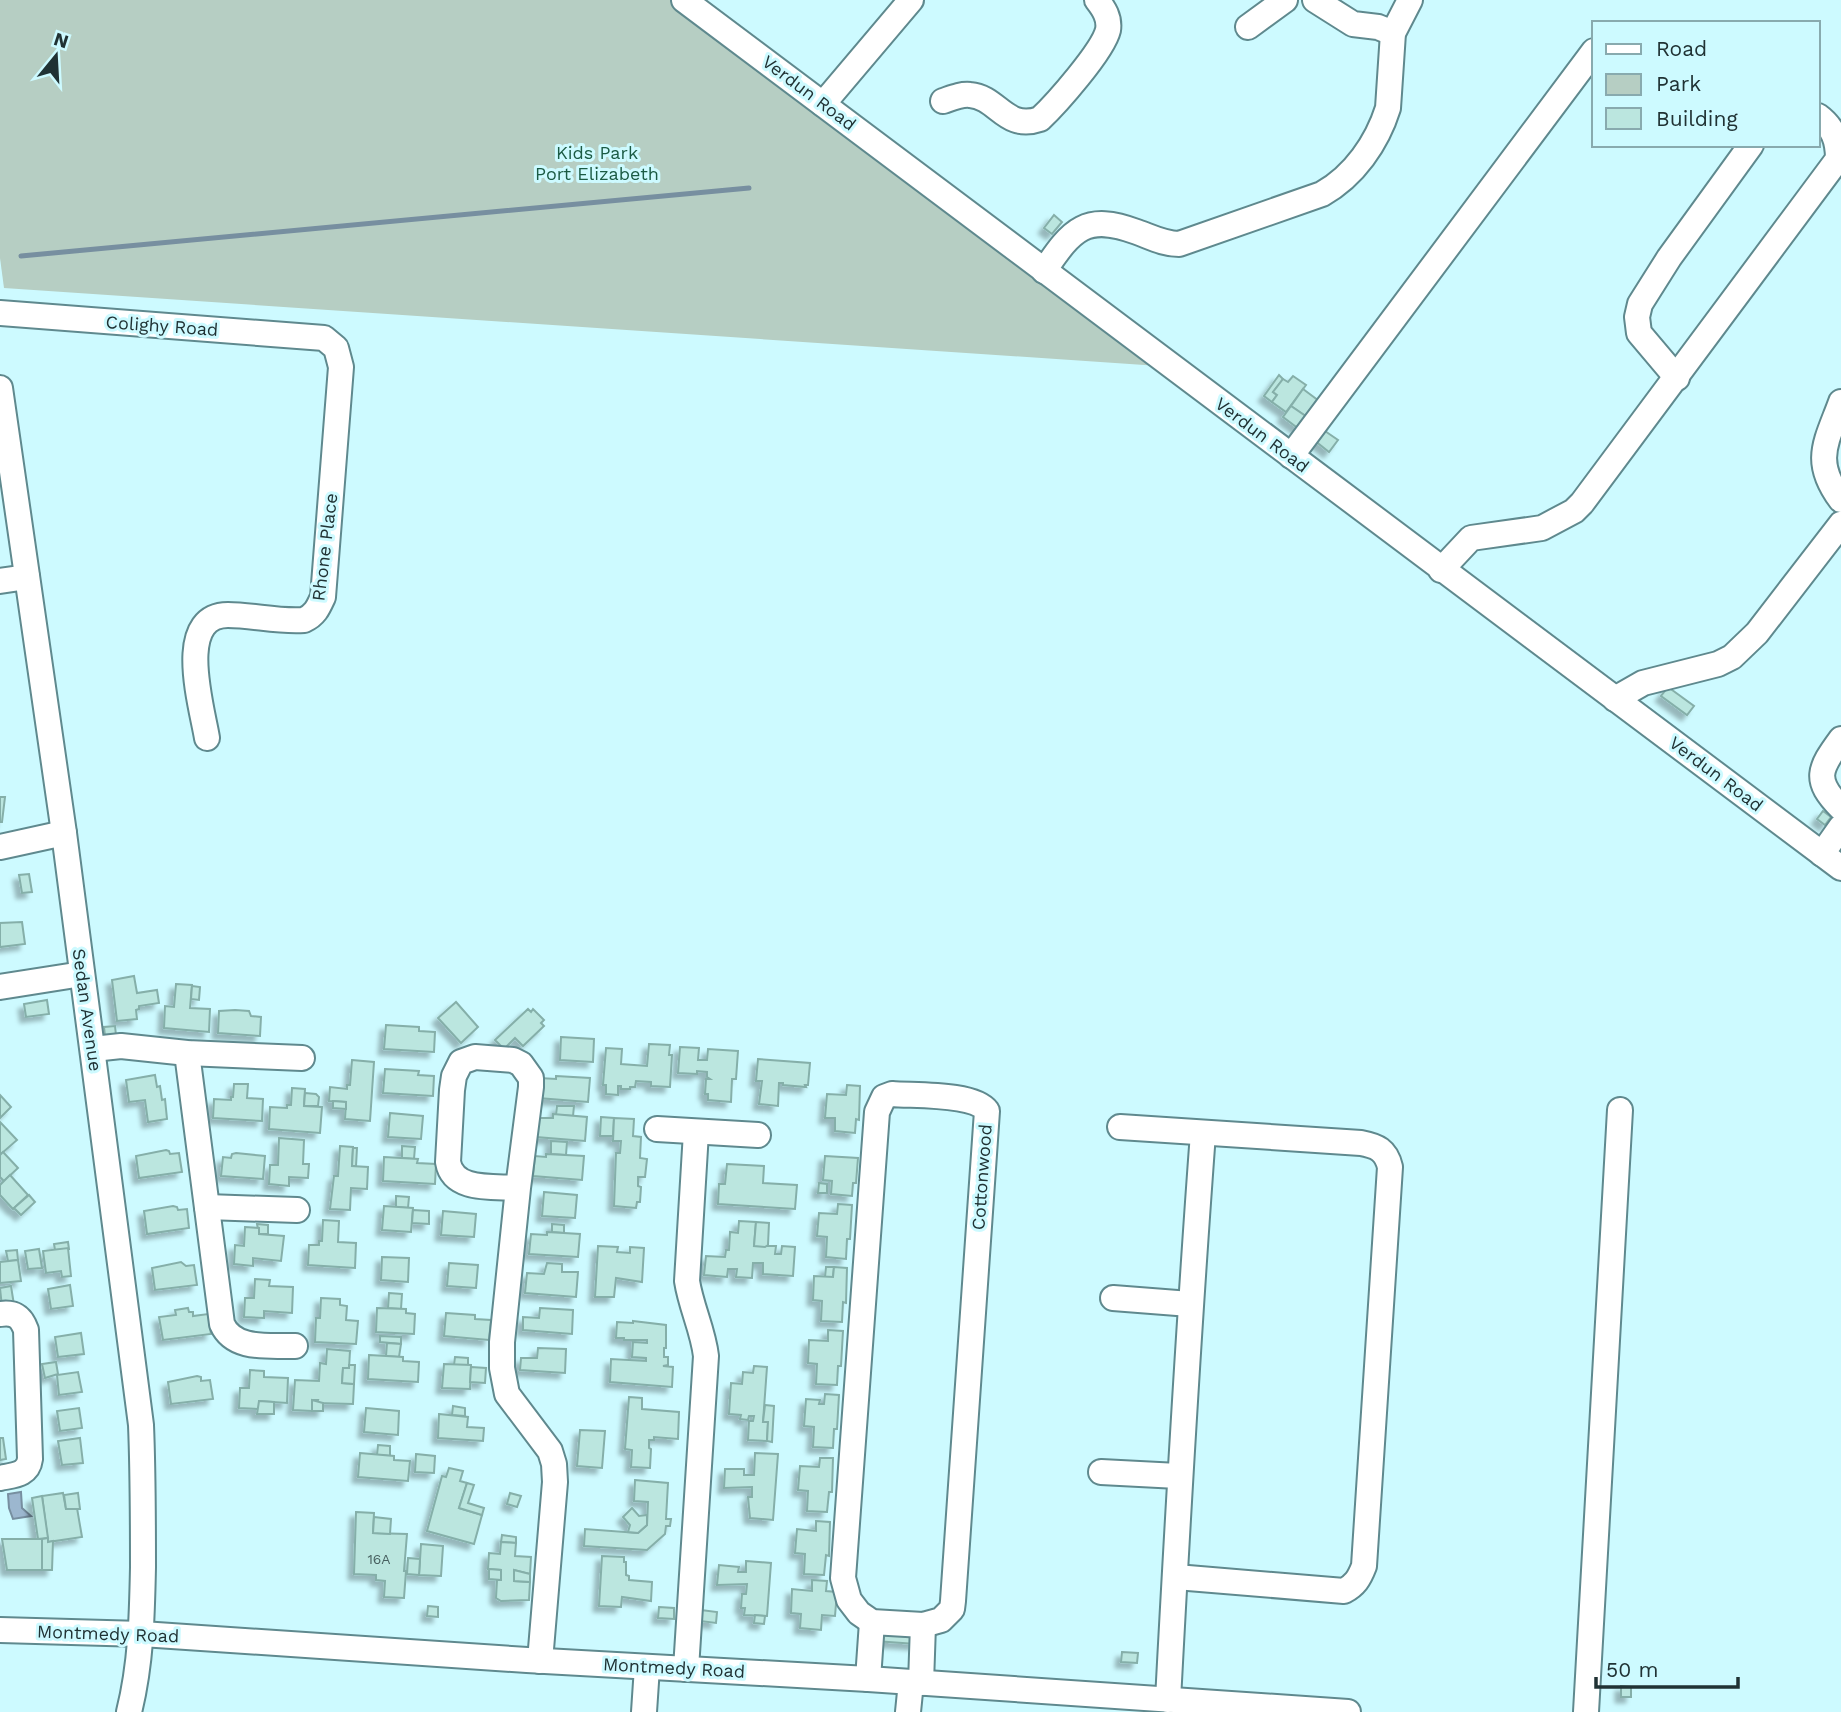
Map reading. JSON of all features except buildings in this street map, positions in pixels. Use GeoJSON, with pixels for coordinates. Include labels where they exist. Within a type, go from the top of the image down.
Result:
{"type":"FeatureCollection","features":[{"type":"Feature","properties":{"kind":"street","name":"Verdun Road"},"geometry":{"type":"LineString","coordinates":[[684,0],[1831,861]]}},
{"type":"Feature","properties":{"kind":"street"},"geometry":{"type":"LineString","coordinates":[[824,103],[911,0]]}},
{"type":"Feature","properties":{"kind":"street"},"geometry":{"type":"LineString","coordinates":[[943,101],[970,94],[1019,121],[1031,122],[1040,119],[1091,59],[1108,31],[1105,9],[1097,0]]}},
{"type":"Feature","properties":{"kind":"street"},"geometry":{"type":"LineString","coordinates":[[1248,27],[1285,0]]}},
{"type":"Feature","properties":{"kind":"street"},"geometry":{"type":"LineString","coordinates":[[1315,0],[1353,24],[1378,27],[1393,33]]}},
{"type":"Feature","properties":{"kind":"street"},"geometry":{"type":"LineString","coordinates":[[1044,271],[1059,248],[1073,233],[1084,227],[1096,224],[1117,225],[1168,244],[1179,244],[1322,194],[1334,187],[1362,158],[1385,120],[1389,100],[1393,33],[1410,0]]}},
{"type":"Feature","properties":{"kind":"street"},"geometry":{"type":"LineString","coordinates":[[1290,456],[1592,54]]}},
{"type":"Feature","properties":{"kind":"street"},"geometry":{"type":"LineString","coordinates":[[1441,570],[1471,538],[1542,528],[1574,512],[1677,378],[1838,159],[1835,137],[1829,124],[1820,117]]}},
{"type":"Feature","properties":{"kind":"street"},"geometry":{"type":"LineString","coordinates":[[1677,378],[1639,333],[1637,317],[1640,304],[1669,258],[1750,147]]}},
{"type":"Feature","properties":{"kind":"street","name":"Colighy Road"},"geometry":{"type":"LineString","coordinates":[[0,313],[324,338]]}},
{"type":"Feature","properties":{"kind":"street","name":"Rhone Place"},"geometry":{"type":"LineString","coordinates":[[207,738],[195,665],[195,650],[202,627],[209,619],[228,615],[304,620],[317,610],[323,597],[341,368],[336,348],[324,338]]}},
{"type":"Feature","properties":{"kind":"street","name":"Sedan Avenue"},"geometry":{"type":"LineString","coordinates":[[0,388],[64,833],[141,1426],[144,1490],[142,1634],[136,1685],[129,1712]]}},
{"type":"Feature","properties":{"kind":"street"},"geometry":{"type":"LineString","coordinates":[[1841,402],[1823,458],[1827,480],[1841,500]]}},
{"type":"Feature","properties":{"kind":"street"},"geometry":{"type":"LineString","coordinates":[[1615,699],[1643,683],[1709,666],[1732,657],[1757,634],[1841,524]]}},
{"type":"Feature","properties":{"kind":"street"},"geometry":{"type":"LineString","coordinates":[[0,581],[27,577]]}},
{"type":"Feature","properties":{"kind":"street"},"geometry":{"type":"LineString","coordinates":[[1841,739],[1828,756],[1822,780],[1826,792],[1841,808]]}},
{"type":"Feature","properties":{"kind":"street"},"geometry":{"type":"LineString","coordinates":[[1831,861],[1841,827]]}},
{"type":"Feature","properties":{"kind":"street"},"geometry":{"type":"LineString","coordinates":[[0,847],[64,833]]}},
{"type":"Feature","properties":{"kind":"street"},"geometry":{"type":"LineString","coordinates":[[0,987],[82,974]]}},
{"type":"Feature","properties":{"kind":"street"},"geometry":{"type":"LineString","coordinates":[[93,1049],[121,1046],[187,1054],[302,1058]]}},
{"type":"Feature","properties":{"kind":"street"},"geometry":{"type":"LineString","coordinates":[[187,1054],[222,1324],[231,1338],[248,1344],[295,1346]]}},
{"type":"Feature","properties":{"kind":"street"},"geometry":{"type":"LineString","coordinates":[[518,1188],[469,1184],[457,1180],[449,1170],[454,1076],[461,1062],[467,1059],[475,1057],[513,1060],[525,1068],[531,1078],[502,1342],[502,1368],[506,1394],[550,1451],[554,1464],[555,1482],[540,1661]]}},
{"type":"Feature","properties":{"kind":"street","name":"Cottonwood"},"geometry":{"type":"LineString","coordinates":[[872,1622],[859,1613],[849,1600],[843,1578],[877,1112],[884,1097],[892,1094],[968,1100],[981,1104],[987,1111],[953,1601],[952,1609],[942,1620],[923,1625]]}},
{"type":"Feature","properties":{"kind":"street"},"geometry":{"type":"LineString","coordinates":[[1586,1712],[1620,1110]]}},
{"type":"Feature","properties":{"kind":"street"},"geometry":{"type":"LineString","coordinates":[[1120,1128],[1361,1143],[1383,1150],[1391,1167],[1364,1566],[1360,1576],[1354,1586],[1343,1591],[1176,1577]]}},
{"type":"Feature","properties":{"kind":"street"},"geometry":{"type":"LineString","coordinates":[[657,1129],[758,1135]]}},
{"type":"Feature","properties":{"kind":"street"},"geometry":{"type":"LineString","coordinates":[[686,1669],[706,1356],[704,1336],[689,1296],[687,1281],[696,1132]]}},
{"type":"Feature","properties":{"kind":"street"},"geometry":{"type":"LineString","coordinates":[[1168,1700],[1176,1577],[1178,1476],[1203,1133]]}},
{"type":"Feature","properties":{"kind":"street"},"geometry":{"type":"LineString","coordinates":[[207,1207],[297,1210]]}},
{"type":"Feature","properties":{"kind":"street"},"geometry":{"type":"LineString","coordinates":[[1113,1298],[1190,1304]]}},
{"type":"Feature","properties":{"kind":"street"},"geometry":{"type":"LineString","coordinates":[[0,1314],[16,1315],[24,1323],[26,1330],[30,1459],[29,1468],[25,1471],[0,1478]]}},
{"type":"Feature","properties":{"kind":"street"},"geometry":{"type":"LineString","coordinates":[[1101,1472],[1178,1476]]}},
{"type":"Feature","properties":{"kind":"street"},"geometry":{"type":"LineString","coordinates":[[868,1679],[872,1622],[923,1625],[916,1682],[908,1712]]}},
{"type":"Feature","properties":{"kind":"street","name":"Montmedy Road"},"geometry":{"type":"LineString","coordinates":[[0,1630],[142,1634],[540,1661],[916,1682],[1168,1700],[1205,1707],[1348,1712]]}},
{"type":"Feature","properties":{"kind":"street"},"geometry":{"type":"LineString","coordinates":[[645,1712],[647,1667]]}},
{"type":"Feature","properties":{"kind":"green space","name":"Kids Park Port Elizabeth"},"geometry":{"type":"Polygon","coordinates":[[[0,0],[671,0],[1159,366],[4,288],[0,258],[0,0]]]}},
{"type":"Feature","properties":{"kind":"water"},"geometry":{"type":"Polygon","coordinates":[[[21,1492],[22,1508],[31,1516],[13,1519],[8,1494],[21,1492]]]}},
{"type":"Feature","properties":{"kind":"waterway"},"geometry":{"type":"LineString","coordinates":[[21,256],[749,188]]}}]}
